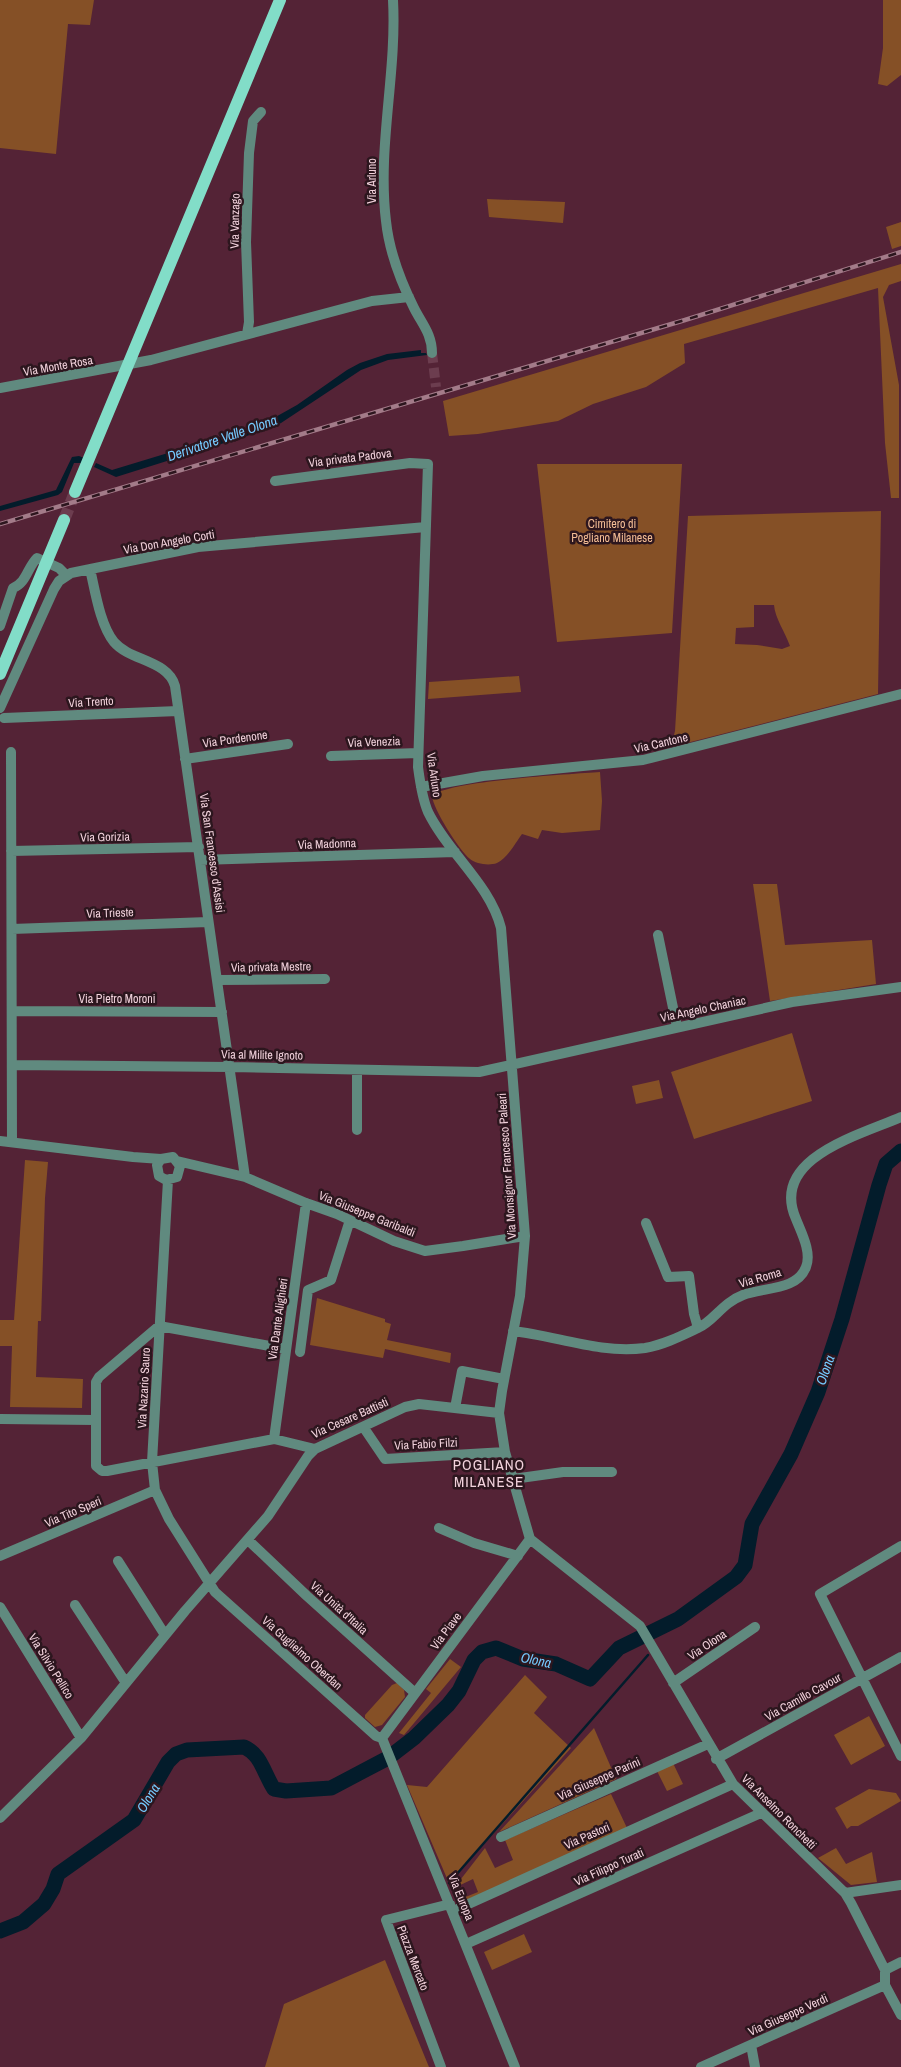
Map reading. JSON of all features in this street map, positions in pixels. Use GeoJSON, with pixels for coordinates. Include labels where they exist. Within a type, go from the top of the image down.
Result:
{"type":"FeatureCollection","features":[{"type":"Feature","properties":{"kind":"main road"},"geometry":{"type":"LineString","coordinates":[[75,492],[280,0]]}},
{"type":"Feature","properties":{"kind":"main road"},"geometry":{"type":"LineString","coordinates":[[0,674],[64,520]]}},
{"type":"Feature","properties":{"kind":"street","name":"Via Arluno"},"geometry":{"type":"LineString","coordinates":[[393,0],[392,60],[384,163],[384,200],[388,235],[409,297],[432,342],[432,353]]}},
{"type":"Feature","properties":{"kind":"street","name":"Via Vanzago"},"geometry":{"type":"LineString","coordinates":[[247,334],[249,322],[246,242],[249,153],[253,121],[261,112]]}},
{"type":"Feature","properties":{"kind":"street"},"geometry":{"type":"LineString","coordinates":[[247,334],[372,301],[409,297]]}},
{"type":"Feature","properties":{"kind":"street","name":"Via Monte Rosa"},"geometry":{"type":"LineString","coordinates":[[0,388],[120,367],[247,334]]}},
{"type":"Feature","properties":{"kind":"street","name":"Via privata Padova"},"geometry":{"type":"LineString","coordinates":[[275,481],[410,463],[428,464]]}},
{"type":"Feature","properties":{"kind":"street","name":"Via Arluno"},"geometry":{"type":"LineString","coordinates":[[428,464],[418,753],[421,787],[428,810],[490,901],[502,928],[512,1066]]}},
{"type":"Feature","properties":{"kind":"street","name":"Via Don Angelo Corti"},"geometry":{"type":"LineString","coordinates":[[62,572],[90,569],[198,547],[426,527]]}},
{"type":"Feature","properties":{"kind":"street"},"geometry":{"type":"LineString","coordinates":[[0,626],[13,588],[24,581],[37,558],[62,572],[2,713]]}},
{"type":"Feature","properties":{"kind":"street","name":"Via San Francesco d'Assisi"},"geometry":{"type":"LineString","coordinates":[[90,569],[104,624],[110,638],[125,651],[169,674],[175,686],[208,922],[231,1067],[245,1177]]}},
{"type":"Feature","properties":{"kind":"street","name":"Via Cantone"},"geometry":{"type":"LineString","coordinates":[[421,787],[483,776],[643,760],[901,694]]}},
{"type":"Feature","properties":{"kind":"street","name":"Via Trento"},"geometry":{"type":"LineString","coordinates":[[2,713],[178,711]]}},
{"type":"Feature","properties":{"kind":"street","name":"Via Pordenone"},"geometry":{"type":"LineString","coordinates":[[185,759],[288,744]]}},
{"type":"Feature","properties":{"kind":"street"},"geometry":{"type":"LineString","coordinates":[[11,752],[12,1142]]}},
{"type":"Feature","properties":{"kind":"street","name":"Via Venezia"},"geometry":{"type":"LineString","coordinates":[[331,756],[418,753]]}},
{"type":"Feature","properties":{"kind":"street","name":"Via Gorizia"},"geometry":{"type":"LineString","coordinates":[[11,851],[198,847]]}},
{"type":"Feature","properties":{"kind":"street","name":"Via Madonna"},"geometry":{"type":"LineString","coordinates":[[200,860],[455,852]]}},
{"type":"Feature","properties":{"kind":"street","name":"Via Trieste"},"geometry":{"type":"LineString","coordinates":[[12,930],[208,922]]}},
{"type":"Feature","properties":{"kind":"street"},"geometry":{"type":"LineString","coordinates":[[658,935],[677,1027]]}},
{"type":"Feature","properties":{"kind":"street","name":"Via privata Mestre"},"geometry":{"type":"LineString","coordinates":[[218,980],[325,979]]}},
{"type":"Feature","properties":{"kind":"street","name":"Via Angelo Chaniac"},"geometry":{"type":"LineString","coordinates":[[512,1066],[792,1002],[901,987]]}},
{"type":"Feature","properties":{"kind":"street","name":"Via Pietro Moroni"},"geometry":{"type":"LineString","coordinates":[[12,1011],[222,1012]]}},
{"type":"Feature","properties":{"kind":"street","name":"Via al Milite Ignoto"},"geometry":{"type":"LineString","coordinates":[[12,1065],[478,1072],[512,1066]]}},
{"type":"Feature","properties":{"kind":"street","name":"Via Monsignor Francesco Paleari"},"geometry":{"type":"LineString","coordinates":[[512,1066],[525,1236],[520,1296],[504,1378],[500,1413],[505,1452],[530,1539]]}},
{"type":"Feature","properties":{"kind":"street"},"geometry":{"type":"LineString","coordinates":[[357,1070],[357,1130]]}},
{"type":"Feature","properties":{"kind":"street","name":"Via Roma"},"geometry":{"type":"LineString","coordinates":[[513,1331],[594,1346],[646,1348],[674,1339],[704,1326],[720,1308],[735,1298],[750,1292],[773,1289],[799,1277],[806,1267],[808,1257],[806,1245],[791,1209],[795,1178],[803,1167],[817,1156],[901,1117]]}},
{"type":"Feature","properties":{"kind":"street","name":"Via Giuseppe Garibaldi"},"geometry":{"type":"LineString","coordinates":[[0,1141],[133,1157],[159,1163],[169,1157],[177,1161],[245,1177],[350,1220],[394,1241],[425,1251],[525,1236]]}},
{"type":"Feature","properties":{"kind":"street"},"geometry":{"type":"LineString","coordinates":[[159,1163],[159,1176],[171,1180],[180,1166],[177,1161]]}},
{"type":"Feature","properties":{"kind":"street","name":"Via Giuseppe Garibaldi"},"geometry":{"type":"LineString","coordinates":[[171,1180],[186,1170],[204,1167]]}},
{"type":"Feature","properties":{"kind":"street","name":"Via Nazario Sauro"},"geometry":{"type":"LineString","coordinates":[[171,1180],[159,1326],[152,1462],[155,1490],[169,1519],[209,1582]]}},
{"type":"Feature","properties":{"kind":"street","name":"Via Dante Alighieri"},"geometry":{"type":"LineString","coordinates":[[274,1439],[306,1203]]}},
{"type":"Feature","properties":{"kind":"street"},"geometry":{"type":"LineString","coordinates":[[300,1352],[308,1290],[331,1280],[350,1220]]}},
{"type":"Feature","properties":{"kind":"street"},"geometry":{"type":"LineString","coordinates":[[646,1223],[668,1277],[689,1276],[694,1314],[698,1328]]}},
{"type":"Feature","properties":{"kind":"street"},"geometry":{"type":"LineString","coordinates":[[0,1419],[95,1420],[97,1379],[159,1326],[286,1349]]}},
{"type":"Feature","properties":{"kind":"street"},"geometry":{"type":"LineString","coordinates":[[455,1408],[462,1371],[504,1378]]}},
{"type":"Feature","properties":{"kind":"street","name":"Via Cesare Battisti"},"geometry":{"type":"LineString","coordinates":[[95,1420],[95,1462],[98,1469],[106,1471],[274,1439],[315,1449],[364,1428],[405,1407],[419,1404],[500,1413]]}},
{"type":"Feature","properties":{"kind":"street","name":"Via Fabio Filzi"},"geometry":{"type":"LineString","coordinates":[[364,1428],[385,1459],[505,1452]]}},
{"type":"Feature","properties":{"kind":"street"},"geometry":{"type":"LineString","coordinates":[[0,1818],[81,1738],[164,1635],[268,1516],[308,1456],[315,1449]]}},
{"type":"Feature","properties":{"kind":"street"},"geometry":{"type":"LineString","coordinates":[[513,1480],[563,1472],[612,1472]]}},
{"type":"Feature","properties":{"kind":"street","name":"Via Tito Speri"},"geometry":{"type":"LineString","coordinates":[[0,1556],[155,1490]]}},
{"type":"Feature","properties":{"kind":"street"},"geometry":{"type":"LineString","coordinates":[[439,1528],[474,1543],[518,1556]]}},
{"type":"Feature","properties":{"kind":"street","name":"Via Piave"},"geometry":{"type":"LineString","coordinates":[[382,1738],[530,1539]]}},
{"type":"Feature","properties":{"kind":"street","name":"Via Anselmo Ronchetti"},"geometry":{"type":"LineString","coordinates":[[530,1539],[640,1626],[716,1759],[733,1784],[845,1893],[885,1970],[885,1986]]}},
{"type":"Feature","properties":{"kind":"street","name":"Via Unità d'Italia"},"geometry":{"type":"LineString","coordinates":[[248,1540],[300,1590],[415,1692]]}},
{"type":"Feature","properties":{"kind":"street"},"geometry":{"type":"LineString","coordinates":[[901,1546],[820,1594],[901,1756]]}},
{"type":"Feature","properties":{"kind":"street"},"geometry":{"type":"LineString","coordinates":[[118,1560],[164,1635]]}},
{"type":"Feature","properties":{"kind":"street","name":"Via Guglielmo Oberdan"},"geometry":{"type":"LineString","coordinates":[[209,1582],[215,1592],[245,1620],[376,1736],[382,1738]]}},
{"type":"Feature","properties":{"kind":"street"},"geometry":{"type":"LineString","coordinates":[[75,1605],[126,1683]]}},
{"type":"Feature","properties":{"kind":"street","name":"Via Silvio Pellico"},"geometry":{"type":"LineString","coordinates":[[0,1607],[81,1738]]}},
{"type":"Feature","properties":{"kind":"street","name":"Via Olona"},"geometry":{"type":"LineString","coordinates":[[673,1683],[755,1627]]}},
{"type":"Feature","properties":{"kind":"street","name":"Via Camillo Cavour"},"geometry":{"type":"LineString","coordinates":[[716,1759],[901,1657]]}},
{"type":"Feature","properties":{"kind":"street","name":"Via Europa"},"geometry":{"type":"LineString","coordinates":[[382,1738],[515,2067]]}},
{"type":"Feature","properties":{"kind":"street","name":"Via Giuseppe Parini"},"geometry":{"type":"LineString","coordinates":[[501,1837],[708,1744]]}},
{"type":"Feature","properties":{"kind":"street","name":"Via Pastori"},"geometry":{"type":"LineString","coordinates":[[451,1908],[733,1784]]}},
{"type":"Feature","properties":{"kind":"street","name":"Via Filippo Turati"},"geometry":{"type":"LineString","coordinates":[[466,1944],[761,1813]]}},
{"type":"Feature","properties":{"kind":"street"},"geometry":{"type":"LineString","coordinates":[[845,1893],[901,1885]]}},
{"type":"Feature","properties":{"kind":"street","name":"Piazza Mercato"},"geometry":{"type":"LineString","coordinates":[[441,2067],[386,1920],[451,1908]]}},
{"type":"Feature","properties":{"kind":"street"},"geometry":{"type":"LineString","coordinates":[[885,1970],[901,1962]]}},
{"type":"Feature","properties":{"kind":"street"},"geometry":{"type":"LineString","coordinates":[[885,1986],[901,2015]]}},
{"type":"Feature","properties":{"kind":"street","name":"Via Giuseppe Verdi"},"geometry":{"type":"LineString","coordinates":[[701,2067],[885,1986]]}},
{"type":"Feature","properties":{"kind":"street"},"geometry":{"type":"LineString","coordinates":[[751,2045],[755,2067]]}},
{"type":"Feature","properties":{"kind":"green space"},"geometry":{"type":"Polygon","coordinates":[[[0,0],[94,0],[90,25],[68,24],[56,154],[0,148],[0,0]]]}},
{"type":"Feature","properties":{"kind":"green space"},"geometry":{"type":"Polygon","coordinates":[[[883,0],[901,0],[901,75],[887,86],[878,84],[883,48],[883,0]]]}},
{"type":"Feature","properties":{"kind":"green space"},"geometry":{"type":"Polygon","coordinates":[[[487,199],[565,202],[563,223],[489,217],[487,199]]]}},
{"type":"Feature","properties":{"kind":"green space"},"geometry":{"type":"Polygon","coordinates":[[[901,222],[901,246],[892,249],[886,227],[901,222]]]}},
{"type":"Feature","properties":{"kind":"green space"},"geometry":{"type":"Polygon","coordinates":[[[901,264],[901,281],[889,285],[883,297],[899,385],[899,498],[891,498],[885,443],[878,288],[684,344],[685,363],[646,387],[593,404],[558,421],[478,434],[449,436],[443,401],[901,264]]]}},
{"type":"Feature","properties":{"kind":"green space","name":"Cimitero di Pogliano Milanese"},"geometry":{"type":"Polygon","coordinates":[[[537,464],[682,464],[672,633],[557,642],[537,464]]]}},
{"type":"Feature","properties":{"kind":"green space"},"geometry":{"type":"Polygon","coordinates":[[[881,511],[878,694],[671,747],[675,731],[688,516],[881,511]],[[754,605],[754,627],[736,628],[735,644],[782,649],[790,646],[778,620],[774,605],[754,605]]]}},
{"type":"Feature","properties":{"kind":"green space"},"geometry":{"type":"Polygon","coordinates":[[[519,676],[521,692],[428,699],[429,682],[519,676]]]}},
{"type":"Feature","properties":{"kind":"green space"},"geometry":{"type":"Polygon","coordinates":[[[600,772],[602,801],[600,830],[562,833],[542,830],[538,839],[522,834],[504,858],[494,864],[476,862],[465,854],[453,839],[433,802],[432,796],[460,786],[484,782],[600,772]]]}},
{"type":"Feature","properties":{"kind":"green space"},"geometry":{"type":"Polygon","coordinates":[[[753,884],[777,884],[785,945],[872,940],[876,984],[770,1001],[753,884]]]}},
{"type":"Feature","properties":{"kind":"green space"},"geometry":{"type":"Polygon","coordinates":[[[792,1033],[812,1101],[694,1139],[671,1072],[792,1033]]]}},
{"type":"Feature","properties":{"kind":"green space"},"geometry":{"type":"Polygon","coordinates":[[[659,1080],[663,1098],[636,1104],[632,1086],[659,1080]]]}},
{"type":"Feature","properties":{"kind":"green space"},"geometry":{"type":"Polygon","coordinates":[[[25,1160],[48,1162],[41,1321],[38,1321],[36,1377],[83,1379],[82,1408],[10,1407],[12,1346],[0,1346],[0,1320],[14,1320],[25,1160]]]}},
{"type":"Feature","properties":{"kind":"green space"},"geometry":{"type":"Polygon","coordinates":[[[317,1298],[385,1319],[385,1322],[391,1324],[387,1340],[451,1353],[450,1363],[385,1349],[383,1358],[310,1345],[317,1298]]]}},
{"type":"Feature","properties":{"kind":"green space"},"geometry":{"type":"Polygon","coordinates":[[[450,1659],[461,1667],[404,1735],[399,1733],[431,1693],[426,1689],[450,1659]]]}},
{"type":"Feature","properties":{"kind":"green space"},"geometry":{"type":"Polygon","coordinates":[[[525,1675],[547,1697],[534,1713],[571,1748],[449,1883],[407,1785],[427,1787],[525,1675]]]}},
{"type":"Feature","properties":{"kind":"green space"},"geometry":{"type":"Polygon","coordinates":[[[397,1683],[404,1690],[405,1697],[382,1725],[375,1727],[365,1718],[365,1715],[392,1685],[397,1683]]]}},
{"type":"Feature","properties":{"kind":"green space"},"geometry":{"type":"Polygon","coordinates":[[[869,1716],[885,1746],[851,1765],[834,1735],[869,1716]]]}},
{"type":"Feature","properties":{"kind":"green space"},"geometry":{"type":"Polygon","coordinates":[[[594,1728],[616,1779],[499,1832],[594,1728]]]}},
{"type":"Feature","properties":{"kind":"green space"},"geometry":{"type":"Polygon","coordinates":[[[673,1763],[683,1784],[667,1791],[657,1771],[673,1763]]]}},
{"type":"Feature","properties":{"kind":"green space"},"geometry":{"type":"Polygon","coordinates":[[[869,1789],[896,1793],[901,1801],[858,1826],[851,1826],[847,1829],[835,1808],[869,1789]]]}},
{"type":"Feature","properties":{"kind":"green space"},"geometry":{"type":"Polygon","coordinates":[[[611,1794],[627,1828],[463,1902],[458,1900],[478,1892],[473,1879],[454,1888],[485,1848],[495,1868],[513,1860],[505,1840],[611,1794]]]}},
{"type":"Feature","properties":{"kind":"green space"},"geometry":{"type":"Polygon","coordinates":[[[836,1848],[846,1864],[872,1852],[877,1882],[851,1885],[818,1858],[836,1848]]]}},
{"type":"Feature","properties":{"kind":"green space"},"geometry":{"type":"Polygon","coordinates":[[[524,1934],[532,1952],[492,1970],[484,1952],[524,1934]]]}},
{"type":"Feature","properties":{"kind":"green space"},"geometry":{"type":"Polygon","coordinates":[[[385,1960],[429,2067],[265,2067],[284,2004],[385,1960]]]}},
{"type":"Feature","properties":{"kind":"water","name":"Derivatore Valle Olona"},"geometry":{"type":"Polygon","coordinates":[[[421,350],[421,353],[426,353],[427,355],[388,360],[361,370],[281,423],[262,431],[116,477],[94,467],[96,463],[112,470],[263,424],[297,405],[360,363],[387,354],[421,350]]]}},
{"type":"Feature","properties":{"kind":"water"},"geometry":{"type":"Polygon","coordinates":[[[79,456],[84,458],[82,463],[74,463],[62,492],[58,495],[0,511],[0,506],[56,490],[72,457],[79,456]]]}},
{"type":"Feature","properties":{"kind":"waterway","name":"Olona"},"geometry":{"type":"LineString","coordinates":[[0,1931],[23,1922],[44,1904],[53,1889],[58,1874],[134,1820],[168,1762],[176,1754],[187,1750],[244,1747],[250,1750],[258,1759],[274,1789],[286,1791],[331,1788],[388,1758],[414,1738],[448,1705],[459,1691],[474,1660],[482,1652],[496,1648],[523,1659],[556,1664],[590,1679],[619,1648],[678,1619],[736,1577],[745,1565],[752,1524],[791,1454],[818,1392],[842,1319],[886,1164],[901,1151]]}},
{"type":"Feature","properties":{"kind":"waterway"},"geometry":{"type":"LineString","coordinates":[[449,1883],[648,1655]]}},
{"type":"Feature","properties":{"kind":"tunnel"},"geometry":{"type":"LineString","coordinates":[[432,353],[436,387]]}},
{"type":"Feature","properties":{"kind":"tunnel"},"geometry":{"type":"LineString","coordinates":[[64,520],[75,492]]}},
{"type":"Feature","properties":{"kind":"railway"},"geometry":{"type":"LineString","coordinates":[[0,524],[685,320],[901,252]]}},
{"type":"Feature","properties":{"kind":"district","name":"POGLIANO MILANESE"},"geometry":{"type":"Point","coordinates":[489,1474]}}]}
